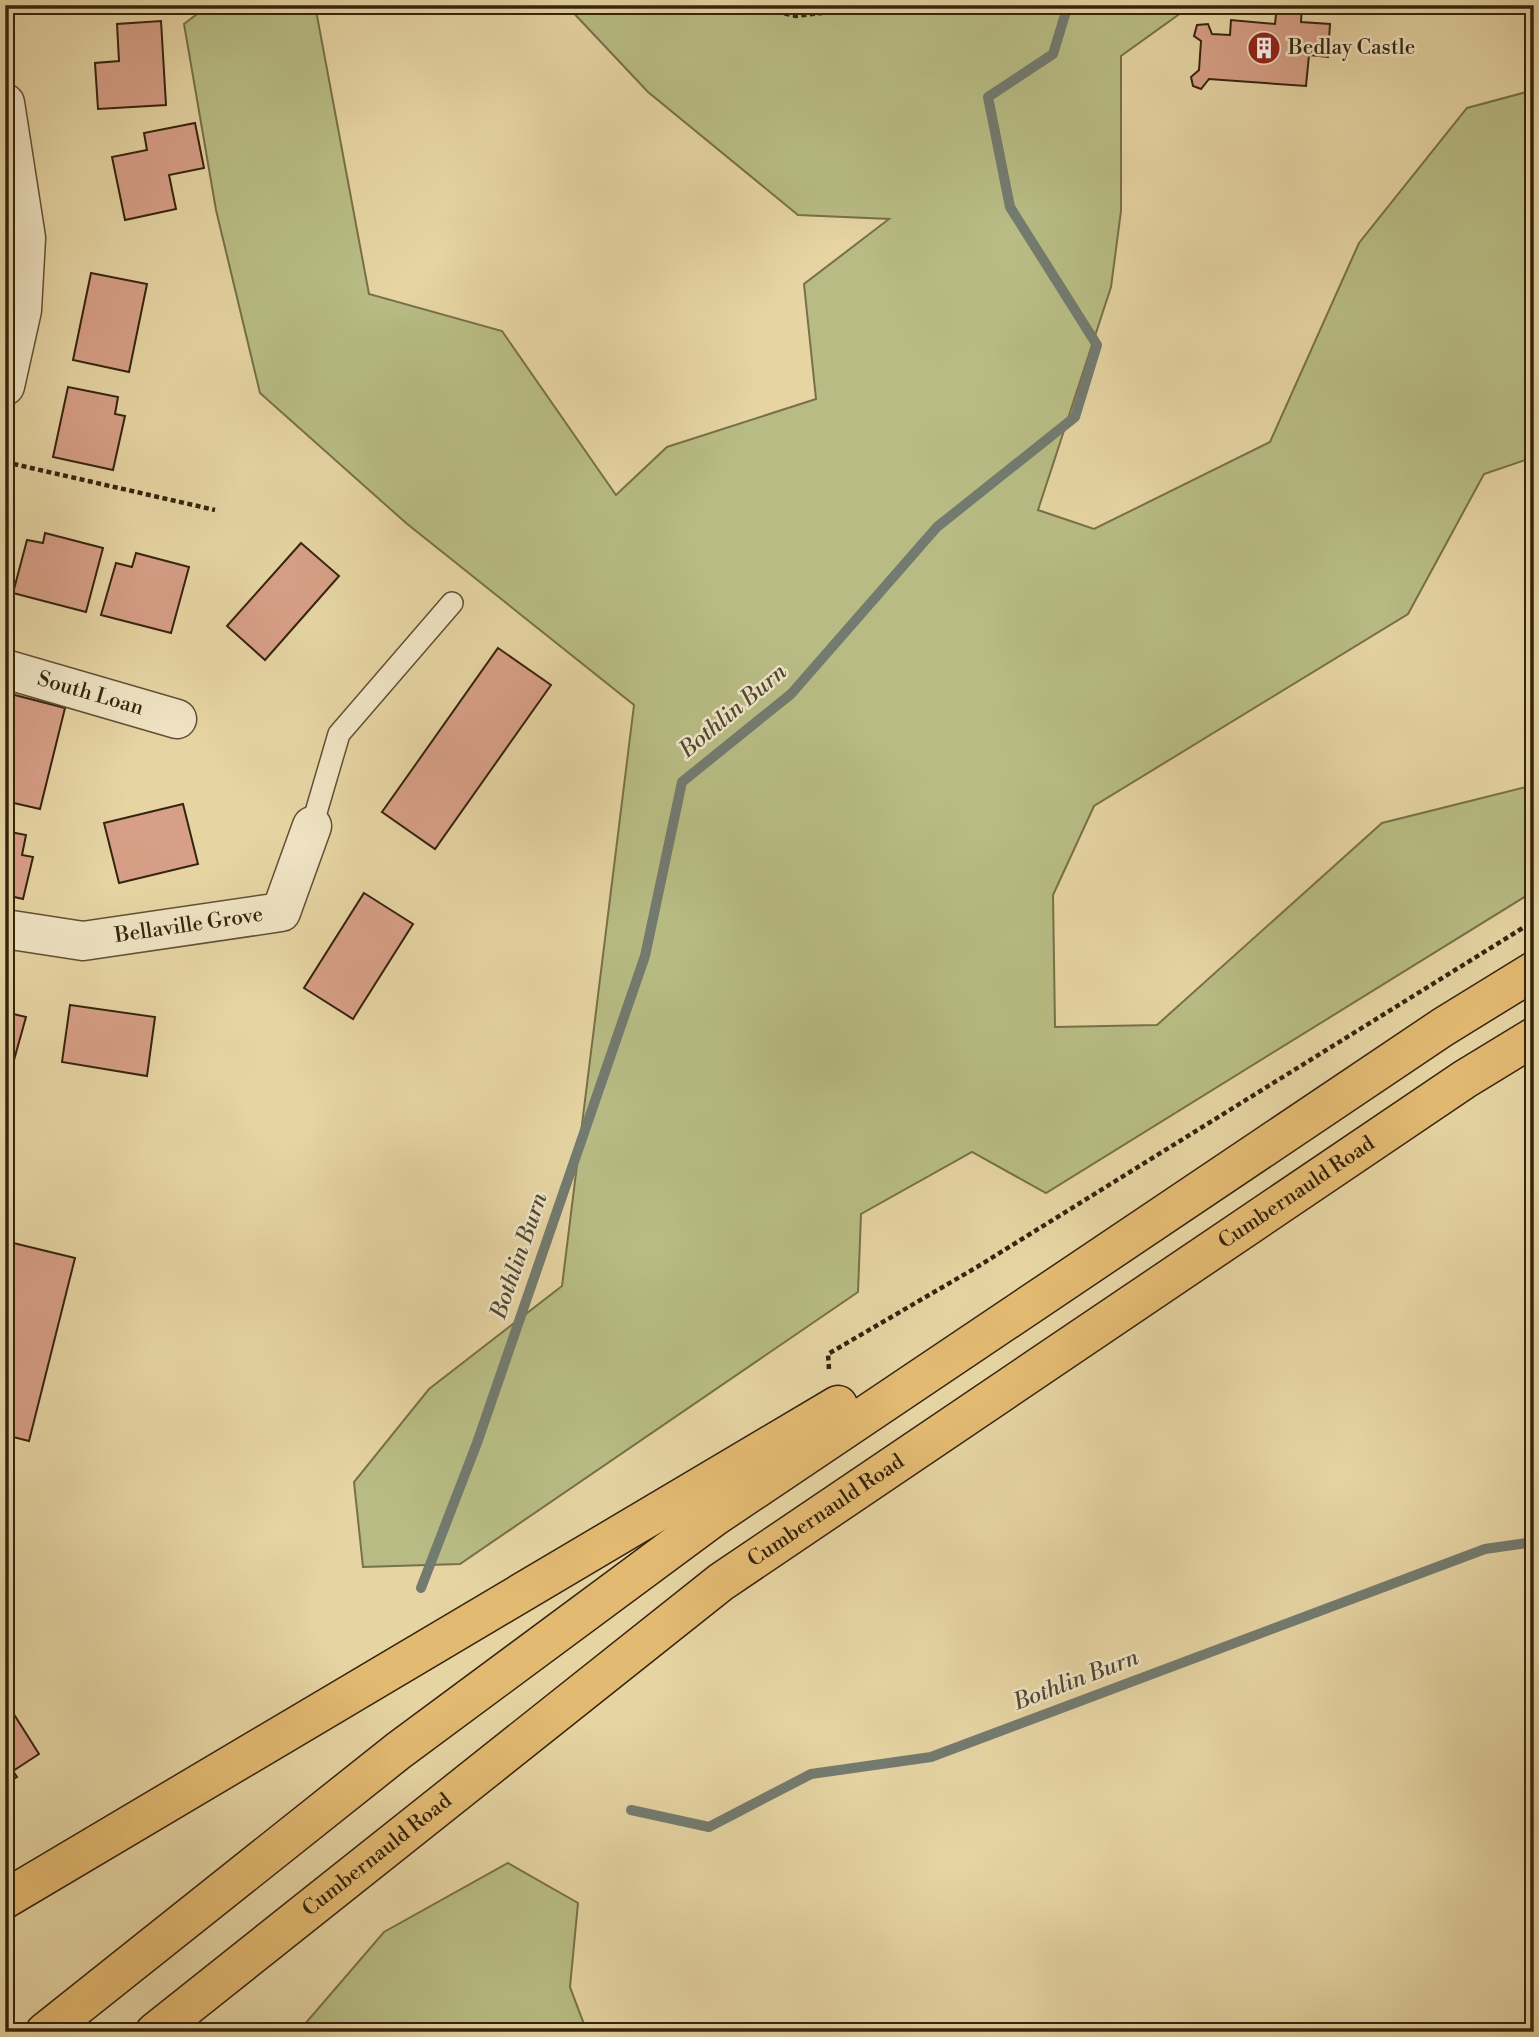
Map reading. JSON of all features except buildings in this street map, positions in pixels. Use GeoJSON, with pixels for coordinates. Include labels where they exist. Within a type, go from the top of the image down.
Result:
{"type":"FeatureCollection","features":[{"type":"Feature","properties":{"kind":"main road"},"geometry":{"type":"LineString","coordinates":[[45,2032],[431,1726],[714,1517],[1443,1027],[1534,971]]}},
{"type":"Feature","properties":{"kind":"main road","name":"Cumbernauld Road"},"geometry":{"type":"LineString","coordinates":[[155,2032],[721,1583],[1465,1079],[1534,1037]]}},
{"type":"Feature","properties":{"kind":"main road"},"geometry":{"type":"LineString","coordinates":[[5,1899],[832,1408],[962,1350]]}},
{"type":"Feature","properties":{"kind":"street"},"geometry":{"type":"LineString","coordinates":[[5,103],[26,238],[22,310],[5,386]]}},
{"type":"Feature","properties":{"kind":"street","name":"South Loan"},"geometry":{"type":"LineString","coordinates":[[5,669],[177,719]]}},
{"type":"Feature","properties":{"kind":"street","name":"Bellaville Grove"},"geometry":{"type":"LineString","coordinates":[[5,929],[83,941],[281,912],[312,826]]}},
{"type":"Feature","properties":{"kind":"lane"},"geometry":{"type":"LineString","coordinates":[[312,826],[339,734],[452,603]]}},
{"type":"Feature","properties":{"kind":"path"},"geometry":{"type":"LineString","coordinates":[[743,5],[796,16],[890,5]]}},
{"type":"Feature","properties":{"kind":"path"},"geometry":{"type":"LineString","coordinates":[[5,462],[215,510]]}},
{"type":"Feature","properties":{"kind":"path"},"geometry":{"type":"LineString","coordinates":[[832,1408],[828,1354],[977,1267],[1534,921]]}},
{"type":"Feature","properties":{"kind":"green space"},"geometry":{"type":"Polygon","coordinates":[[[209,5],[315,5],[369,294],[502,331],[616,495],[667,447],[816,399],[804,284],[889,219],[798,215],[648,92],[566,5],[1192,5],[1121,56],[1121,211],[1111,287],[1038,510],[1094,529],[1270,442],[1359,243],[1467,108],[1534,90],[1534,457],[1484,474],[1408,614],[1094,806],[1053,895],[1055,1027],[1157,1025],[1382,823],[1534,785],[1534,891],[1046,1193],[972,1152],[861,1214],[858,1292],[460,1564],[363,1567],[354,1482],[429,1389],[562,1286],[634,705],[406,523],[260,393],[216,210],[184,24],[209,5]]]}},
{"type":"Feature","properties":{"kind":"green space"},"geometry":{"type":"Polygon","coordinates":[[[508,1863],[578,1903],[570,1987],[587,2032],[298,2032],[384,1932],[508,1863]]]}},
{"type":"Feature","properties":{"kind":"waterway","name":"Bothlin Burn"},"geometry":{"type":"LineString","coordinates":[[421,1588],[477,1443],[645,956],[682,782],[791,694],[937,527],[1075,417],[1097,345],[1010,207],[988,97],[1053,54],[1068,5]]}},
{"type":"Feature","properties":{"kind":"waterway","name":"Bothlin Burn"},"geometry":{"type":"LineString","coordinates":[[631,1810],[709,1827],[811,1774],[931,1757],[1485,1549],[1534,1542]]}},
{"type":"Feature","properties":{"kind":"place","name":"Bedlay Castle"},"geometry":{"type":"Point","coordinates":[1264,48]}}]}
